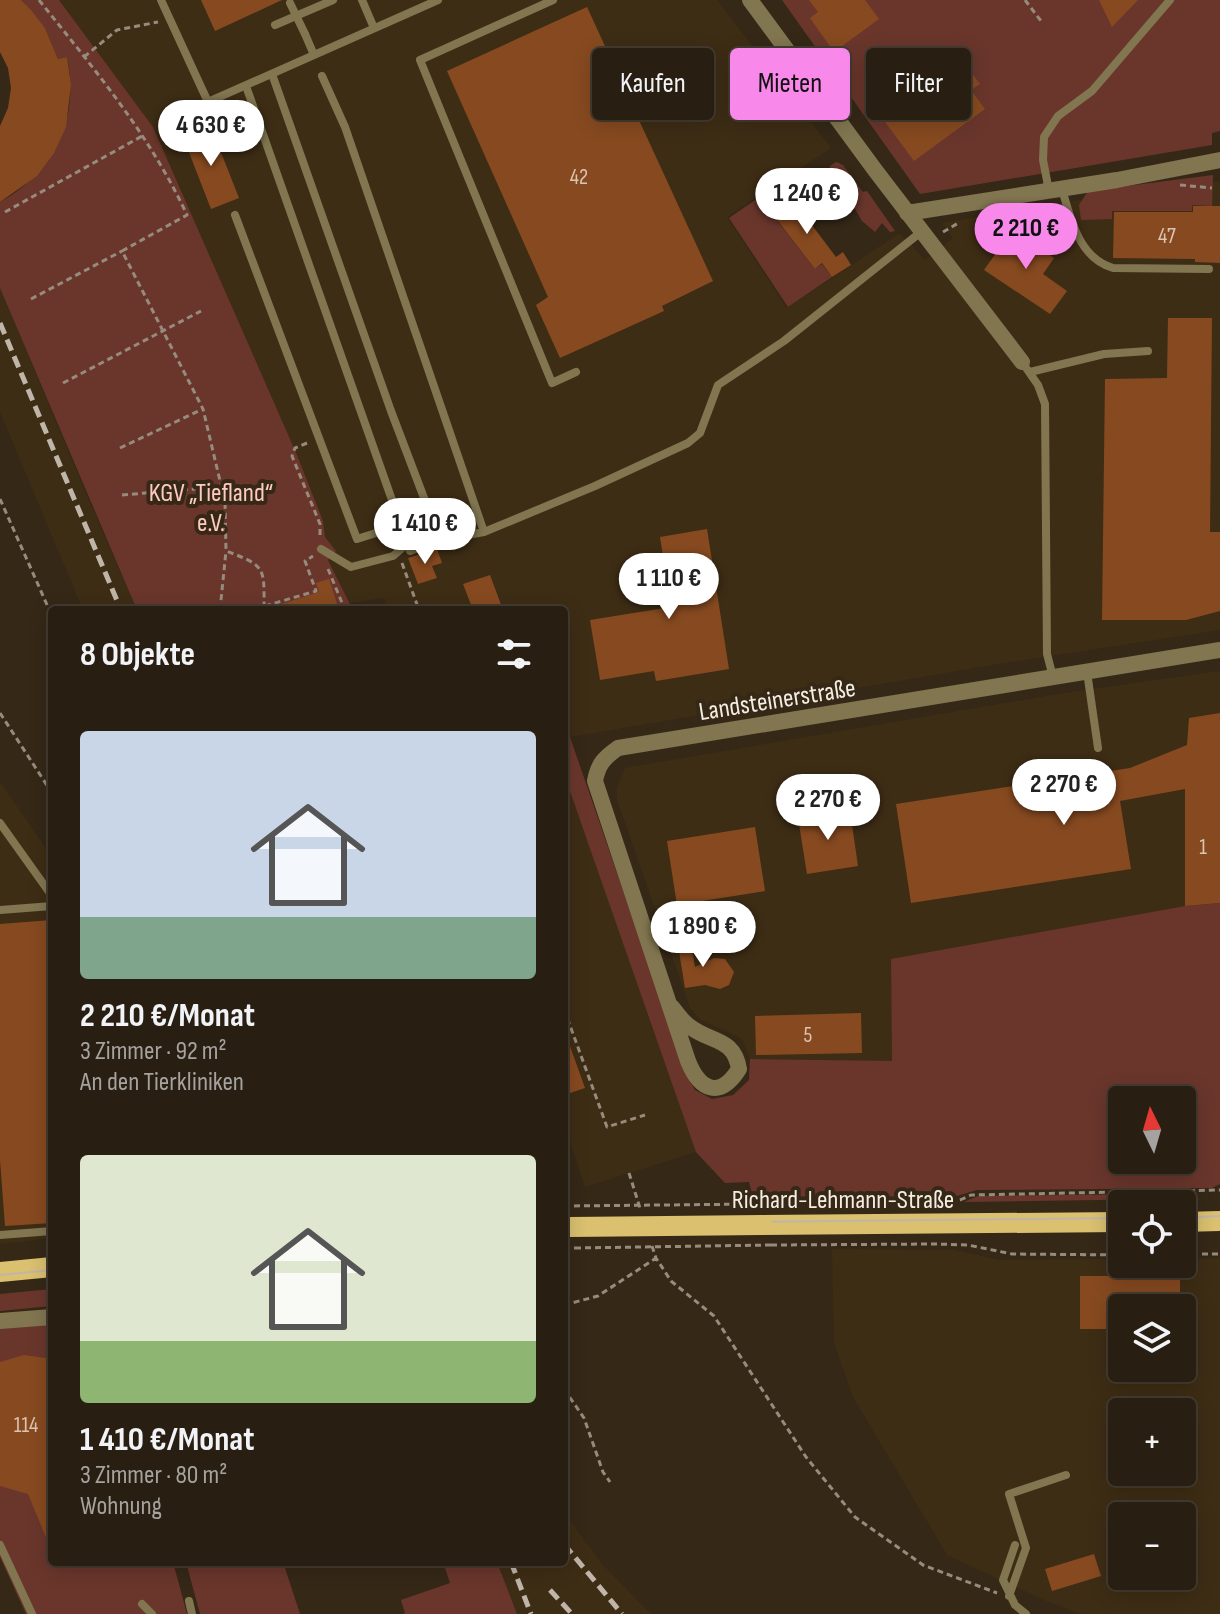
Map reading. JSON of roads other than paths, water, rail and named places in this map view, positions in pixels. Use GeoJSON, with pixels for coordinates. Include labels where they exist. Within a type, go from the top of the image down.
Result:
{"type":"FeatureCollection","features":[{"type":"Feature","properties":{"kind":"main road","name":"Richard-Lehmann-Straße"},"geometry":{"type":"LineString","coordinates":[[568,1227],[761,1215],[1108,1222]]}},
{"type":"Feature","properties":{"kind":"main road"},"geometry":{"type":"LineString","coordinates":[[1196,1222],[1220,1221]]}},
{"type":"Feature","properties":{"kind":"main road"},"geometry":{"type":"LineString","coordinates":[[0,1272],[48,1267]]}},
{"type":"Feature","properties":{"kind":"street"},"geometry":{"type":"LineString","coordinates":[[750,0],[921,232],[1026,367]]}},
{"type":"Feature","properties":{"kind":"street"},"geometry":{"type":"LineString","coordinates":[[907,213],[1220,160]]}},
{"type":"Feature","properties":{"kind":"street","name":"Landsteinerstraße"},"geometry":{"type":"LineString","coordinates":[[672,1007],[688,1026],[735,1052],[739,1069],[732,1081],[715,1086],[700,1084],[688,1061],[595,781],[597,768],[604,757],[618,748],[1220,650]]}},
{"type":"Feature","properties":{"kind":"street"},"geometry":{"type":"LineString","coordinates":[[0,1321],[48,1317]]}},
{"type":"Feature","properties":{"kind":"lane"},"geometry":{"type":"LineString","coordinates":[[161,0],[208,102],[438,0]]}},
{"type":"Feature","properties":{"kind":"lane"},"geometry":{"type":"LineString","coordinates":[[275,25],[333,0]]}},
{"type":"Feature","properties":{"kind":"lane"},"geometry":{"type":"LineString","coordinates":[[553,0],[420,60],[552,383],[576,372]]}},
{"type":"Feature","properties":{"kind":"lane"},"geometry":{"type":"LineString","coordinates":[[1170,0],[1092,91],[1058,116],[1044,137],[1043,160],[1074,229],[1085,248],[1102,265],[1113,268],[1209,269]]}},
{"type":"Feature","properties":{"kind":"lane"},"geometry":{"type":"LineString","coordinates":[[290,3],[314,55]]}},
{"type":"Feature","properties":{"kind":"lane"},"geometry":{"type":"LineString","coordinates":[[364,3],[374,28]]}},
{"type":"Feature","properties":{"kind":"lane"},"geometry":{"type":"LineString","coordinates":[[272,74],[440,540]]}},
{"type":"Feature","properties":{"kind":"lane"},"geometry":{"type":"LineString","coordinates":[[322,76],[345,127],[484,532]]}},
{"type":"Feature","properties":{"kind":"lane"},"geometry":{"type":"LineString","coordinates":[[246,86],[408,548]]}},
{"type":"Feature","properties":{"kind":"lane"},"geometry":{"type":"LineString","coordinates":[[235,215],[357,539],[401,525]]}},
{"type":"Feature","properties":{"kind":"lane"},"geometry":{"type":"LineString","coordinates":[[321,549],[351,567],[393,556],[408,548],[484,532],[688,443],[700,433],[718,385],[784,341],[921,232]]}},
{"type":"Feature","properties":{"kind":"lane"},"geometry":{"type":"LineString","coordinates":[[1053,678],[1047,654],[1045,404],[1038,385],[1026,367],[1104,354],[1148,351]]}},
{"type":"Feature","properties":{"kind":"lane"},"geometry":{"type":"LineString","coordinates":[[1087,672],[1098,748]]}},
{"type":"Feature","properties":{"kind":"lane"},"geometry":{"type":"LineString","coordinates":[[0,823],[48,890]]}},
{"type":"Feature","properties":{"kind":"lane"},"geometry":{"type":"LineString","coordinates":[[0,910],[48,906]]}},
{"type":"Feature","properties":{"kind":"lane"},"geometry":{"type":"LineString","coordinates":[[0,1235],[48,1231]]}},
{"type":"Feature","properties":{"kind":"lane"},"geometry":{"type":"LineString","coordinates":[[1009,1596],[1026,1548],[1009,1494],[1066,1475]]}},
{"type":"Feature","properties":{"kind":"lane"},"geometry":{"type":"LineString","coordinates":[[0,1545],[32,1614]]}},
{"type":"Feature","properties":{"kind":"lane"},"geometry":{"type":"LineString","coordinates":[[1015,1545],[1003,1580],[1009,1596],[1026,1614]]}},
{"type":"Feature","properties":{"kind":"lane"},"geometry":{"type":"LineString","coordinates":[[189,1601],[192,1614]]}},
{"type":"Feature","properties":{"kind":"lane"},"geometry":{"type":"LineString","coordinates":[[142,1604],[152,1614]]}},
{"type":"Feature","properties":{"kind":"tram line"},"geometry":{"type":"LineString","coordinates":[[1196,1217],[1220,1216]]}},
{"type":"Feature","properties":{"kind":"tram line"},"geometry":{"type":"LineString","coordinates":[[568,1224],[1108,1218]]}},
{"type":"Feature","properties":{"kind":"tram line"},"geometry":{"type":"LineString","coordinates":[[0,1275],[48,1270]]}},
{"type":"Feature","properties":{"kind":"railway"},"geometry":{"type":"LineString","coordinates":[[0,323],[119,606]]}},
{"type":"Feature","properties":{"kind":"railway"},"geometry":{"type":"LineString","coordinates":[[568,1549],[622,1614]]}},
{"type":"Feature","properties":{"kind":"railway"},"geometry":{"type":"LineString","coordinates":[[513,1566],[531,1614]]}},
{"type":"Feature","properties":{"kind":"railway"},"geometry":{"type":"LineString","coordinates":[[550,1590],[572,1614]]}},
{"type":"Feature","properties":{"kind":"park label","name":"KGV „Tiefland“ e.V."},"geometry":{"type":"Point","coordinates":[211,507]}}]}
